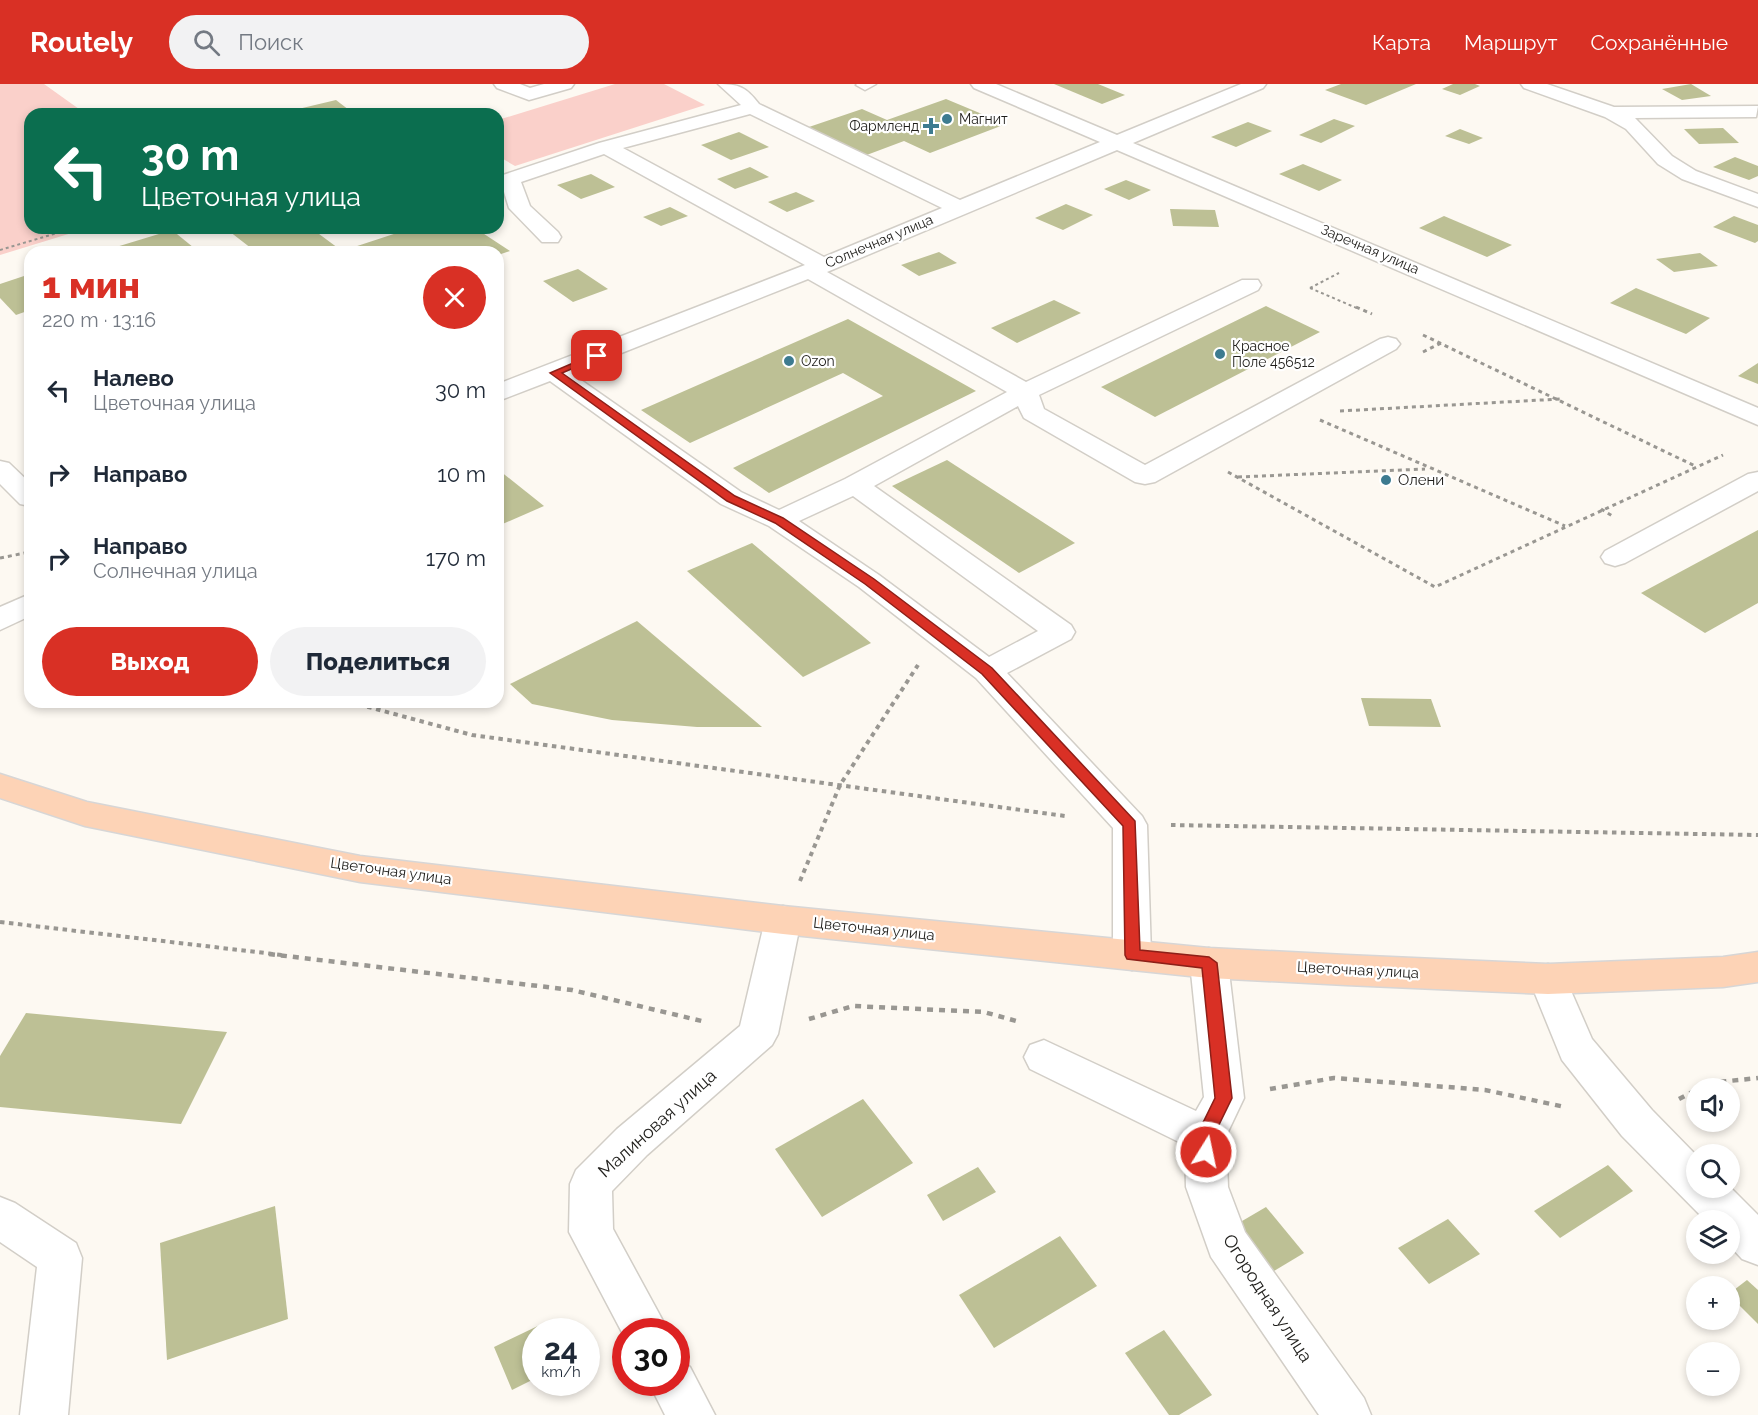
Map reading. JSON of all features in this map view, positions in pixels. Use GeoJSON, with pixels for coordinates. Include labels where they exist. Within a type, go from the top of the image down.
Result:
{"type":"FeatureCollection","features":[{"type":"Feature","properties":{"kind":"main road","name":"Цветочная улица"},"geometry":{"type":"LineString","coordinates":[[0,786],[85,814],[360,869],[783,920],[1209,963],[1548,979],[1724,972],[1758,967]]}},
{"type":"Feature","properties":{"kind":"street"},"geometry":{"type":"LineString","coordinates":[[503,84],[530,94],[566,84]]}},
{"type":"Feature","properties":{"kind":"street"},"geometry":{"type":"LineString","coordinates":[[728,84],[741,93],[752,108],[957,207]]}},
{"type":"Feature","properties":{"kind":"street","name":"Заречная улица"},"geometry":{"type":"LineString","coordinates":[[980,84],[1758,417]]}},
{"type":"Feature","properties":{"kind":"street","name":"Солнечная улица"},"geometry":{"type":"LineString","coordinates":[[504,391],[555,373],[815,268],[1257,84]]}},
{"type":"Feature","properties":{"kind":"street"},"geometry":{"type":"LineString","coordinates":[[1530,84],[1612,113],[1633,125],[1665,160],[1689,175],[1758,201]]}},
{"type":"Feature","properties":{"kind":"street"},"geometry":{"type":"LineString","coordinates":[[550,237],[520,208],[510,179],[606,147],[752,108]]}},
{"type":"Feature","properties":{"kind":"street"},"geometry":{"type":"LineString","coordinates":[[1612,113],[1756,111]]}},
{"type":"Feature","properties":{"kind":"street"},"geometry":{"type":"LineString","coordinates":[[606,147],[1025,392],[1033,413],[1145,476],[1388,344]]}},
{"type":"Feature","properties":{"kind":"street"},"geometry":{"type":"LineString","coordinates":[[779,520],[855,485],[1025,392],[1250,285]]}},
{"type":"Feature","properties":{"kind":"street"},"geometry":{"type":"LineString","coordinates":[[555,373],[731,498],[779,520],[869,581],[987,671],[1130,825],[1132,955]]}},
{"type":"Feature","properties":{"kind":"street"},"geometry":{"type":"LineString","coordinates":[[0,469],[24,492]]}},
{"type":"Feature","properties":{"kind":"street"},"geometry":{"type":"LineString","coordinates":[[1615,556],[1758,480]]}},
{"type":"Feature","properties":{"kind":"street"},"geometry":{"type":"LineString","coordinates":[[855,485],[1060,632],[987,671]]}},
{"type":"Feature","properties":{"kind":"street"},"geometry":{"type":"LineString","coordinates":[[0,620],[24,606]]}},
{"type":"Feature","properties":{"kind":"street"},"geometry":{"type":"LineString","coordinates":[[758,1034],[783,920]]}},
{"type":"Feature","properties":{"kind":"street"},"geometry":{"type":"LineString","coordinates":[[1209,963],[1224,1098]]}},
{"type":"Feature","properties":{"kind":"street"},"geometry":{"type":"LineString","coordinates":[[1548,979],[1576,1048],[1636,1123],[1686,1173]]}},
{"type":"Feature","properties":{"kind":"street","name":"Малиновая улица"},"geometry":{"type":"LineString","coordinates":[[638,1318],[591,1232],[591,1184],[632,1142],[758,1034]]}},
{"type":"Feature","properties":{"kind":"street"},"geometry":{"type":"LineString","coordinates":[[1036,1040],[1205,1135]]}},
{"type":"Feature","properties":{"kind":"street","name":"Огородная улица"},"geometry":{"type":"LineString","coordinates":[[1224,1098],[1205,1135],[1207,1187],[1227,1243],[1347,1415]]}},
{"type":"Feature","properties":{"kind":"street"},"geometry":{"type":"LineString","coordinates":[[1712,1198],[1758,1245]]}},
{"type":"Feature","properties":{"kind":"street"},"geometry":{"type":"LineString","coordinates":[[0,1216],[60,1258],[44,1415]]}},
{"type":"Feature","properties":{"kind":"street"},"geometry":{"type":"LineString","coordinates":[[680,1396],[691,1415]]}},
{"type":"Feature","properties":{"kind":"path"},"geometry":{"type":"LineString","coordinates":[[0,250],[54,234]]}},
{"type":"Feature","properties":{"kind":"path"},"geometry":{"type":"LineString","coordinates":[[1310,288],[1376,315]]}},
{"type":"Feature","properties":{"kind":"path"},"geometry":{"type":"LineString","coordinates":[[1419,333],[1561,399],[1696,466]]}},
{"type":"Feature","properties":{"kind":"path"},"geometry":{"type":"LineString","coordinates":[[1420,354],[1440,343]]}},
{"type":"Feature","properties":{"kind":"path"},"geometry":{"type":"LineString","coordinates":[[1329,412],[1561,399]]}},
{"type":"Feature","properties":{"kind":"path"},"geometry":{"type":"LineString","coordinates":[[1316,418],[1428,469],[1564,526]]}},
{"type":"Feature","properties":{"kind":"path"},"geometry":{"type":"LineString","coordinates":[[1219,467],[1435,587],[1730,452]]}},
{"type":"Feature","properties":{"kind":"path"},"geometry":{"type":"LineString","coordinates":[[1237,477],[1428,469]]}},
{"type":"Feature","properties":{"kind":"path"},"geometry":{"type":"LineString","coordinates":[[0,558],[24,553]]}},
{"type":"Feature","properties":{"kind":"path"},"geometry":{"type":"LineString","coordinates":[[783,920],[840,785],[938,634]]}},
{"type":"Feature","properties":{"kind":"path"},"geometry":{"type":"LineString","coordinates":[[0,922],[572,990],[758,1034],[853,1006],[984,1012],[1036,1040]]}},
{"type":"Feature","properties":{"kind":"path"},"geometry":{"type":"LineString","coordinates":[[1224,1098],[1334,1078],[1485,1090],[1567,1107]]}},
{"type":"Feature","properties":{"kind":"path"},"geometry":{"type":"LineString","coordinates":[[1740,1080],[1758,1078]]}},
{"type":"Feature","properties":{"kind":"path"},"geometry":{"type":"LineString","coordinates":[[1636,1123],[1686,1095]]}},
{"type":"Feature","properties":{"kind":"shaded area"},"geometry":{"type":"Polygon","coordinates":[[[0,84],[44,84],[78,108],[24,108],[24,234],[68,234],[0,255],[0,84]]]}},
{"type":"Feature","properties":{"kind":"shaded area"},"geometry":{"type":"Polygon","coordinates":[[[615,84],[664,84],[705,105],[515,166],[504,160],[504,118],[615,84]]]}},
{"type":"Feature","properties":{"kind":"building"},"geometry":{"type":"Polygon","coordinates":[[[1054,84],[1098,84],[1125,95],[1102,104],[1054,84]]]}},
{"type":"Feature","properties":{"kind":"building"},"geometry":{"type":"Polygon","coordinates":[[[1341,84],[1416,84],[1366,105],[1325,90],[1341,84]]]}},
{"type":"Feature","properties":{"kind":"building"},"geometry":{"type":"Polygon","coordinates":[[[1453,84],[1480,86],[1460,95],[1442,89],[1453,84]]]}},
{"type":"Feature","properties":{"kind":"building"},"geometry":{"type":"Polygon","coordinates":[[[1691,84],[1711,96],[1682,100],[1662,89],[1691,84]]]}},
{"type":"Feature","properties":{"kind":"building"},"geometry":{"type":"Polygon","coordinates":[[[946,99],[1006,124],[930,153],[904,141],[864,156],[806,128],[862,109],[887,120],[946,99]]]}},
{"type":"Feature","properties":{"kind":"building"},"geometry":{"type":"Polygon","coordinates":[[[336,100],[346,108],[302,108],[336,100]]]}},
{"type":"Feature","properties":{"kind":"building"},"geometry":{"type":"Polygon","coordinates":[[[1334,119],[1355,126],[1321,143],[1299,135],[1334,119]]]}},
{"type":"Feature","properties":{"kind":"building"},"geometry":{"type":"Polygon","coordinates":[[[1248,122],[1272,131],[1236,147],[1211,137],[1248,122]]]}},
{"type":"Feature","properties":{"kind":"building"},"geometry":{"type":"Polygon","coordinates":[[[1723,128],[1739,143],[1699,144],[1684,129],[1723,128]]]}},
{"type":"Feature","properties":{"kind":"building"},"geometry":{"type":"Polygon","coordinates":[[[1460,129],[1483,138],[1469,144],[1445,136],[1460,129]]]}},
{"type":"Feature","properties":{"kind":"building"},"geometry":{"type":"Polygon","coordinates":[[[739,132],[769,147],[731,160],[701,145],[739,132]]]}},
{"type":"Feature","properties":{"kind":"building"},"geometry":{"type":"Polygon","coordinates":[[[1735,157],[1758,166],[1758,176],[1749,180],[1713,167],[1735,157]]]}},
{"type":"Feature","properties":{"kind":"building"},"geometry":{"type":"Polygon","coordinates":[[[1303,164],[1342,180],[1319,191],[1279,174],[1303,164]]]}},
{"type":"Feature","properties":{"kind":"building"},"geometry":{"type":"Polygon","coordinates":[[[750,167],[769,177],[735,189],[717,179],[750,167]]]}},
{"type":"Feature","properties":{"kind":"building"},"geometry":{"type":"Polygon","coordinates":[[[591,174],[615,187],[581,199],[557,185],[591,174]]]}},
{"type":"Feature","properties":{"kind":"building"},"geometry":{"type":"Polygon","coordinates":[[[1126,180],[1151,190],[1129,200],[1104,189],[1126,180]]]}},
{"type":"Feature","properties":{"kind":"building"},"geometry":{"type":"Polygon","coordinates":[[[796,192],[815,201],[787,212],[768,202],[796,192]]]}},
{"type":"Feature","properties":{"kind":"building"},"geometry":{"type":"Polygon","coordinates":[[[1066,204],[1093,215],[1063,230],[1035,218],[1066,204]]]}},
{"type":"Feature","properties":{"kind":"building"},"geometry":{"type":"Polygon","coordinates":[[[670,207],[688,216],[661,226],[643,217],[670,207]]]}},
{"type":"Feature","properties":{"kind":"building"},"geometry":{"type":"Polygon","coordinates":[[[1170,209],[1215,210],[1219,227],[1173,226],[1170,209]]]}},
{"type":"Feature","properties":{"kind":"building"},"geometry":{"type":"Polygon","coordinates":[[[1444,216],[1512,245],[1487,257],[1419,228],[1444,216]]]}},
{"type":"Feature","properties":{"kind":"building"},"geometry":{"type":"Polygon","coordinates":[[[1734,216],[1758,225],[1758,241],[1755,243],[1713,227],[1734,216]]]}},
{"type":"Feature","properties":{"kind":"building"},"geometry":{"type":"Polygon","coordinates":[[[159,234],[177,234],[192,246],[119,246],[159,234]]]}},
{"type":"Feature","properties":{"kind":"building"},"geometry":{"type":"Polygon","coordinates":[[[233,234],[319,234],[335,246],[248,246],[233,234]]]}},
{"type":"Feature","properties":{"kind":"building"},"geometry":{"type":"Polygon","coordinates":[[[394,234],[484,234],[502,246],[357,246],[394,234]]]}},
{"type":"Feature","properties":{"kind":"building"},"geometry":{"type":"Polygon","coordinates":[[[939,252],[957,263],[919,276],[901,265],[939,252]]]}},
{"type":"Feature","properties":{"kind":"building"},"geometry":{"type":"Polygon","coordinates":[[[1700,253],[1718,266],[1674,272],[1656,259],[1700,253]]]}},
{"type":"Feature","properties":{"kind":"building"},"geometry":{"type":"Polygon","coordinates":[[[578,269],[608,289],[573,302],[543,281],[578,269]]]}},
{"type":"Feature","properties":{"kind":"building"},"geometry":{"type":"Polygon","coordinates":[[[24,276],[24,312],[16,315],[0,298],[0,284],[24,276]]]}},
{"type":"Feature","properties":{"kind":"building"},"geometry":{"type":"Polygon","coordinates":[[[1636,288],[1710,318],[1686,334],[1610,303],[1636,288]]]}},
{"type":"Feature","properties":{"kind":"building"},"geometry":{"type":"Polygon","coordinates":[[[1054,300],[1081,313],[1017,343],[991,328],[1054,300]]]}},
{"type":"Feature","properties":{"kind":"building"},"geometry":{"type":"Polygon","coordinates":[[[1266,306],[1320,332],[1155,417],[1101,387],[1266,306]]]}},
{"type":"Feature","properties":{"kind":"building"},"geometry":{"type":"Polygon","coordinates":[[[848,319],[976,391],[769,493],[733,468],[883,396],[843,373],[690,443],[641,410],[848,319]]]}},
{"type":"Feature","properties":{"kind":"building"},"geometry":{"type":"Polygon","coordinates":[[[1758,363],[1758,384],[1738,376],[1758,363]]]}},
{"type":"Feature","properties":{"kind":"building"},"geometry":{"type":"Polygon","coordinates":[[[947,460],[1075,543],[1019,573],[892,486],[947,460]]]}},
{"type":"Feature","properties":{"kind":"building"},"geometry":{"type":"Polygon","coordinates":[[[504,474],[544,506],[504,523],[504,474]]]}},
{"type":"Feature","properties":{"kind":"building"},"geometry":{"type":"Polygon","coordinates":[[[1758,530],[1758,603],[1705,633],[1641,593],[1758,530]]]}},
{"type":"Feature","properties":{"kind":"building"},"geometry":{"type":"Polygon","coordinates":[[[752,543],[871,643],[803,677],[687,571],[752,543]]]}},
{"type":"Feature","properties":{"kind":"building"},"geometry":{"type":"Polygon","coordinates":[[[637,621],[762,727],[697,727],[612,720],[532,704],[510,684],[637,621]]]}},
{"type":"Feature","properties":{"kind":"building"},"geometry":{"type":"Polygon","coordinates":[[[1361,698],[1431,699],[1441,727],[1369,726],[1361,698]]]}},
{"type":"Feature","properties":{"kind":"building"},"geometry":{"type":"Polygon","coordinates":[[[26,1013],[227,1032],[181,1124],[0,1107],[0,1056],[26,1013]]]}},
{"type":"Feature","properties":{"kind":"building"},"geometry":{"type":"Polygon","coordinates":[[[863,1099],[913,1163],[822,1217],[775,1149],[863,1099]]]}},
{"type":"Feature","properties":{"kind":"building"},"geometry":{"type":"Polygon","coordinates":[[[1608,1165],[1633,1191],[1560,1238],[1534,1211],[1608,1165]]]}},
{"type":"Feature","properties":{"kind":"building"},"geometry":{"type":"Polygon","coordinates":[[[978,1167],[996,1192],[943,1221],[927,1195],[978,1167]]]}},
{"type":"Feature","properties":{"kind":"building"},"geometry":{"type":"Polygon","coordinates":[[[275,1206],[288,1319],[167,1360],[160,1243],[275,1206]]]}},
{"type":"Feature","properties":{"kind":"building"},"geometry":{"type":"Polygon","coordinates":[[[1266,1207],[1304,1253],[1274,1271],[1237,1224],[1266,1207]]]}},
{"type":"Feature","properties":{"kind":"building"},"geometry":{"type":"Polygon","coordinates":[[[1448,1219],[1480,1254],[1429,1284],[1398,1248],[1448,1219]]]}},
{"type":"Feature","properties":{"kind":"building"},"geometry":{"type":"Polygon","coordinates":[[[1060,1236],[1097,1286],[994,1348],[959,1295],[1060,1236]]]}},
{"type":"Feature","properties":{"kind":"building"},"geometry":{"type":"Polygon","coordinates":[[[1747,1280],[1758,1290],[1758,1324],[1740,1306],[1740,1285],[1747,1280]]]}},
{"type":"Feature","properties":{"kind":"building"},"geometry":{"type":"Polygon","coordinates":[[[1164,1330],[1212,1395],[1179,1415],[1169,1415],[1125,1353],[1164,1330]]]}},
{"type":"Feature","properties":{"kind":"building"},"geometry":{"type":"Polygon","coordinates":[[[522,1334],[522,1385],[512,1390],[494,1347],[522,1334]]]}},
{"type":"Feature","properties":{"kind":"place","name":"Магнит"},"geometry":{"type":"Point","coordinates":[947,119]}},
{"type":"Feature","properties":{"kind":"place","name":"Фармленд"},"geometry":{"type":"Point","coordinates":[931,126]}},
{"type":"Feature","properties":{"kind":"place","name":"Красное Поле 456512"},"geometry":{"type":"Point","coordinates":[1220,354]}},
{"type":"Feature","properties":{"kind":"place","name":"Ozon"},"geometry":{"type":"Point","coordinates":[789,361]}},
{"type":"Feature","properties":{"kind":"place","name":"Олени"},"geometry":{"type":"Point","coordinates":[1386,480]}},
{"type":"Feature","properties":{"kind":"route"},"geometry":{"type":"LineString","coordinates":[[597,356],[555,373],[731,498],[779,520],[869,581],[987,671],[1130,825],[1132,955],[1209,963],[1224,1098],[1205,1135],[1206,1152]]}}]}
